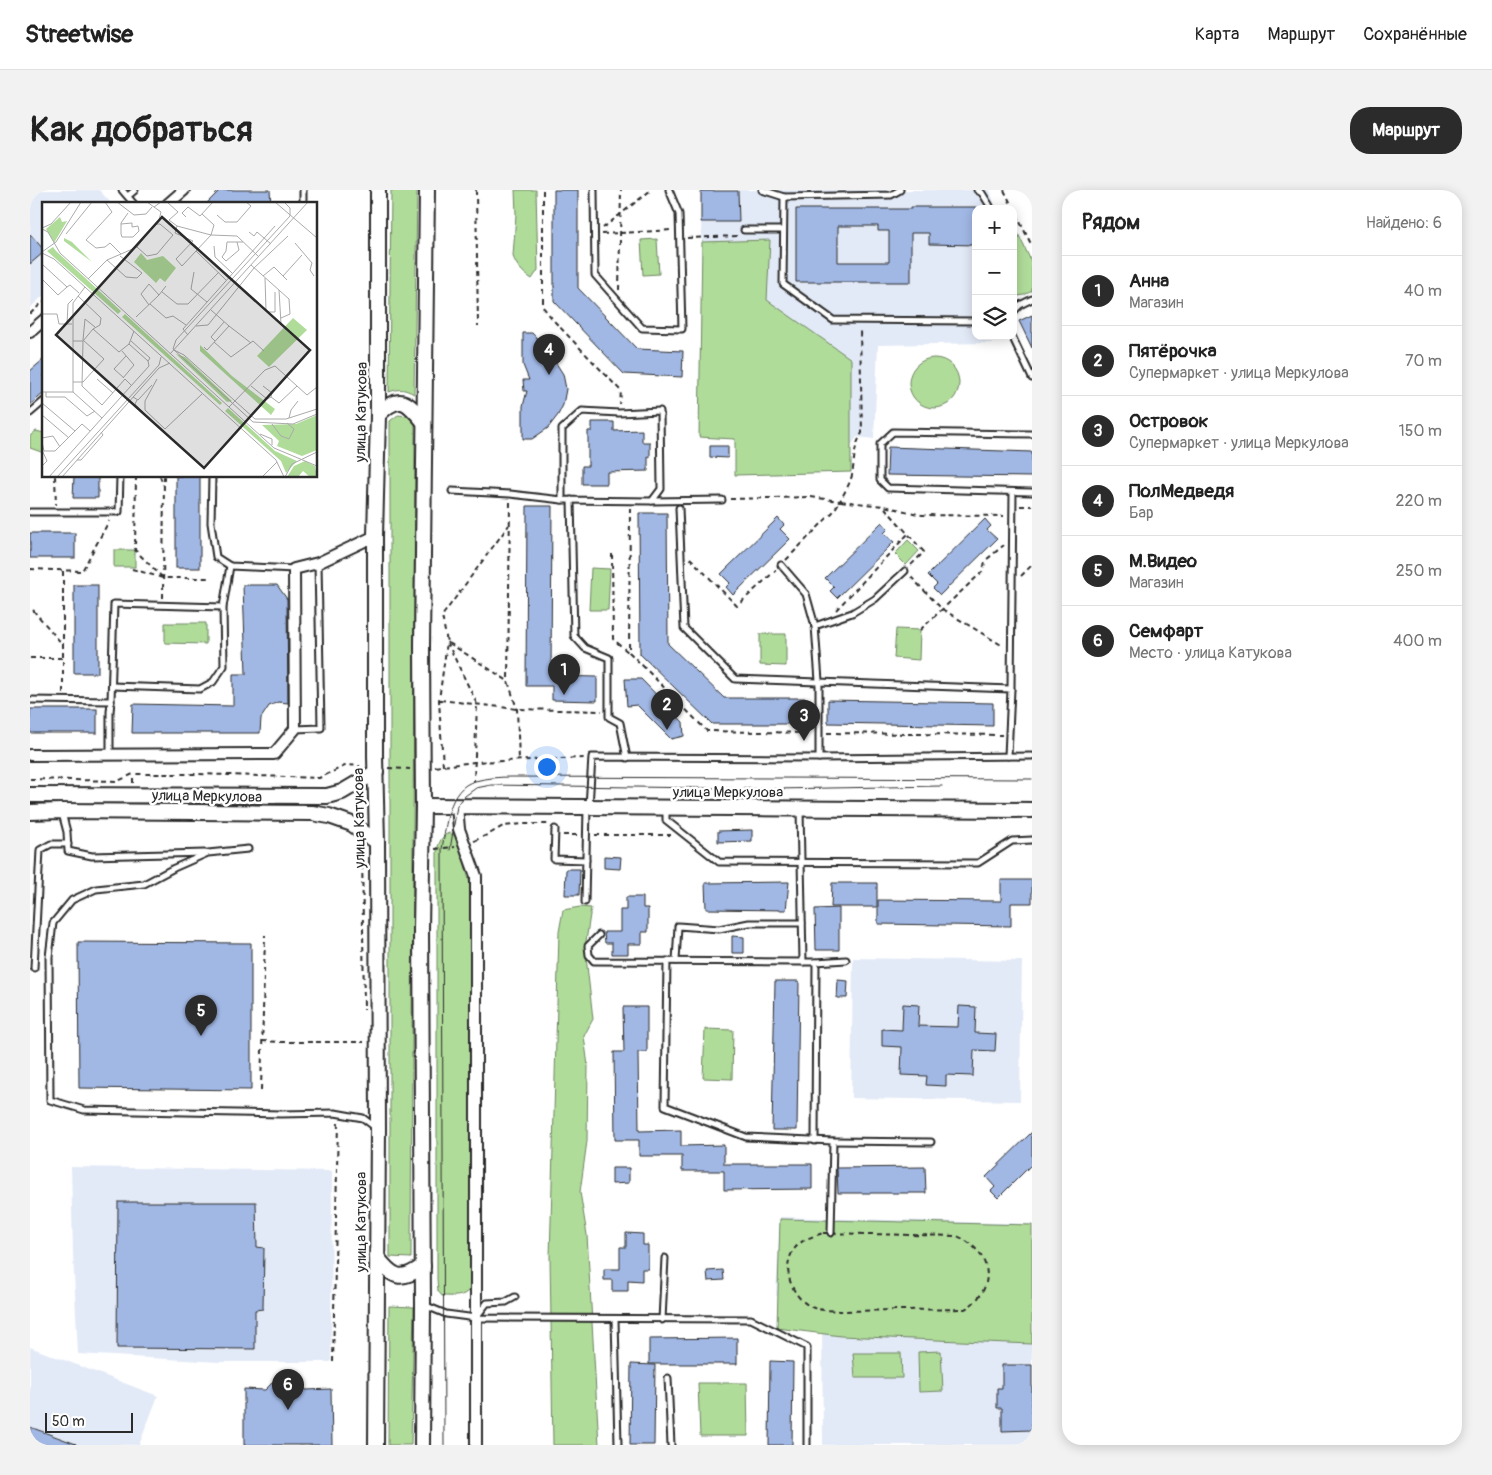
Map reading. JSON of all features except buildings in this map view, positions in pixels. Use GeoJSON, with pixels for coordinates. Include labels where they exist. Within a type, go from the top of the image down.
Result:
{"type":"FeatureCollection","features":[{"type":"Feature","properties":{"kind":"main road","name":"улица Катукова"},"geometry":{"type":"LineString","coordinates":[[376,1445],[378,1129],[375,536],[378,415],[378,190]]}},
{"type":"Feature","properties":{"kind":"main road"},"geometry":{"type":"LineString","coordinates":[[422,1445],[422,628],[427,190]]}},
{"type":"Feature","properties":{"kind":"main road"},"geometry":{"type":"LineString","coordinates":[[378,415],[387,406],[395,402],[405,403],[414,409],[424,422]]}},
{"type":"Feature","properties":{"kind":"main road","name":"улица Меркулова"},"geometry":{"type":"LineString","coordinates":[[30,796],[327,796],[342,792],[375,770]]}},
{"type":"Feature","properties":{"kind":"main road","name":"улица Меркулова"},"geometry":{"type":"LineString","coordinates":[[423,806],[1032,810]]}},
{"type":"Feature","properties":{"kind":"main road","name":"улица Меркулова"},"geometry":{"type":"LineString","coordinates":[[30,812],[312,813],[329,816],[352,824],[376,842]]}},
{"type":"Feature","properties":{"kind":"main road"},"geometry":{"type":"LineString","coordinates":[[377,1257],[386,1269],[398,1276],[411,1275],[423,1266]]}},
{"type":"Feature","properties":{"kind":"street"},"geometry":{"type":"LineString","coordinates":[[170,202],[184,190]]}},
{"type":"Feature","properties":{"kind":"street"},"geometry":{"type":"LineString","coordinates":[[30,332],[42,322]]}},
{"type":"Feature","properties":{"kind":"street"},"geometry":{"type":"LineString","coordinates":[[30,755],[274,754],[295,729],[294,569],[318,563],[375,536]]}},
{"type":"Feature","properties":{"kind":"street"},"geometry":{"type":"LineString","coordinates":[[457,806],[459,830],[476,876],[476,1445]]}},
{"type":"Feature","properties":{"kind":"lane"},"geometry":{"type":"LineString","coordinates":[[122,190],[132,202]]}},
{"type":"Feature","properties":{"kind":"lane"},"geometry":{"type":"LineString","coordinates":[[128,196],[135,190]]}},
{"type":"Feature","properties":{"kind":"lane"},"geometry":{"type":"LineString","coordinates":[[594,190],[595,274],[642,328],[682,329],[679,214],[670,190]]}},
{"type":"Feature","properties":{"kind":"lane"},"geometry":{"type":"LineString","coordinates":[[762,190],[784,197],[892,195],[900,190]]}},
{"type":"Feature","properties":{"kind":"lane"},"geometry":{"type":"LineString","coordinates":[[977,190],[982,193],[989,205]]}},
{"type":"Feature","properties":{"kind":"lane"},"geometry":{"type":"LineString","coordinates":[[784,197],[783,284],[833,320],[972,321]]}},
{"type":"Feature","properties":{"kind":"lane"},"geometry":{"type":"LineString","coordinates":[[745,233],[783,230]]}},
{"type":"Feature","properties":{"kind":"lane"},"geometry":{"type":"LineString","coordinates":[[1017,308],[1032,300]]}},
{"type":"Feature","properties":{"kind":"lane"},"geometry":{"type":"LineString","coordinates":[[1014,340],[1032,378]]}},
{"type":"Feature","properties":{"kind":"lane"},"geometry":{"type":"LineString","coordinates":[[30,413],[42,403]]}},
{"type":"Feature","properties":{"kind":"lane"},"geometry":{"type":"LineString","coordinates":[[562,500],[562,429],[582,412],[660,412],[661,489],[652,501]]}},
{"type":"Feature","properties":{"kind":"lane"},"geometry":{"type":"LineString","coordinates":[[1032,434],[893,432],[880,444],[880,480],[888,488],[1032,492]]}},
{"type":"Feature","properties":{"kind":"lane"},"geometry":{"type":"LineString","coordinates":[[30,512],[118,512],[120,478]]}},
{"type":"Feature","properties":{"kind":"lane"},"geometry":{"type":"LineString","coordinates":[[212,478],[211,523],[216,557],[230,566],[294,569]]}},
{"type":"Feature","properties":{"kind":"lane"},"geometry":{"type":"LineString","coordinates":[[452,492],[510,494],[562,500],[722,500]]}},
{"type":"Feature","properties":{"kind":"lane"},"geometry":{"type":"LineString","coordinates":[[1008,756],[1011,689],[1013,492]]}},
{"type":"Feature","properties":{"kind":"lane"},"geometry":{"type":"LineString","coordinates":[[571,500],[574,636],[585,648],[609,658],[609,716],[620,723],[626,758]]}},
{"type":"Feature","properties":{"kind":"lane"},"geometry":{"type":"LineString","coordinates":[[679,508],[684,628],[735,679],[1011,689]]}},
{"type":"Feature","properties":{"kind":"lane"},"geometry":{"type":"LineString","coordinates":[[295,729],[321,728],[318,563]]}},
{"type":"Feature","properties":{"kind":"lane"},"geometry":{"type":"LineString","coordinates":[[781,565],[806,594],[815,626],[819,681],[819,758]]}},
{"type":"Feature","properties":{"kind":"lane"},"geometry":{"type":"LineString","coordinates":[[112,686],[200,689],[213,682],[224,666],[223,607],[230,566]]}},
{"type":"Feature","properties":{"kind":"lane"},"geometry":{"type":"LineString","coordinates":[[815,626],[852,613],[875,599],[905,571]]}},
{"type":"Feature","properties":{"kind":"lane"},"geometry":{"type":"LineString","coordinates":[[110,755],[114,604],[223,607]]}},
{"type":"Feature","properties":{"kind":"lane"},"geometry":{"type":"LineString","coordinates":[[30,700],[111,701]]}},
{"type":"Feature","properties":{"kind":"lane"},"geometry":{"type":"LineString","coordinates":[[585,902],[588,807],[592,758],[1032,756]]}},
{"type":"Feature","properties":{"kind":"lane"},"geometry":{"type":"LineString","coordinates":[[666,808],[666,820],[719,862],[978,863],[1012,840],[1032,840]]}},
{"type":"Feature","properties":{"kind":"lane"},"geometry":{"type":"LineString","coordinates":[[800,808],[803,962]]}},
{"type":"Feature","properties":{"kind":"lane"},"geometry":{"type":"LineString","coordinates":[[61,811],[67,832],[68,851],[92,856],[208,853],[248,849]]}},
{"type":"Feature","properties":{"kind":"lane"},"geometry":{"type":"LineString","coordinates":[[555,826],[554,858],[586,860]]}},
{"type":"Feature","properties":{"kind":"lane"},"geometry":{"type":"LineString","coordinates":[[34,968],[40,850],[51,844],[68,844]]}},
{"type":"Feature","properties":{"kind":"lane"},"geometry":{"type":"LineString","coordinates":[[208,853],[144,884],[96,889],[72,900],[53,923],[49,956],[50,1100],[84,1110],[280,1114],[338,1113],[363,1118],[378,1129]]}},
{"type":"Feature","properties":{"kind":"lane"},"geometry":{"type":"LineString","coordinates":[[676,961],[678,926],[720,928],[749,923],[802,923]]}},
{"type":"Feature","properties":{"kind":"lane"},"geometry":{"type":"LineString","coordinates":[[599,935],[588,946],[589,955],[594,961],[816,962],[846,960]]}},
{"type":"Feature","properties":{"kind":"lane"},"geometry":{"type":"LineString","coordinates":[[667,961],[665,1106],[746,1137],[833,1142],[931,1142]]}},
{"type":"Feature","properties":{"kind":"lane"},"geometry":{"type":"LineString","coordinates":[[815,1141],[816,962]]}},
{"type":"Feature","properties":{"kind":"lane"},"geometry":{"type":"LineString","coordinates":[[832,1234],[833,1142]]}},
{"type":"Feature","properties":{"kind":"lane"},"geometry":{"type":"LineString","coordinates":[[662,1320],[665,1258]]}},
{"type":"Feature","properties":{"kind":"lane"},"geometry":{"type":"LineString","coordinates":[[476,1318],[486,1303],[506,1302],[515,1297]]}},
{"type":"Feature","properties":{"kind":"lane"},"geometry":{"type":"LineString","coordinates":[[423,1305],[446,1314],[476,1318],[751,1319],[807,1347],[806,1445]]}},
{"type":"Feature","properties":{"kind":"lane"},"geometry":{"type":"LineString","coordinates":[[615,1319],[618,1445]]}},
{"type":"Feature","properties":{"kind":"lane"},"geometry":{"type":"LineString","coordinates":[[668,1378],[671,1445]]}},
{"type":"Feature","properties":{"kind":"path"},"geometry":{"type":"LineString","coordinates":[[476,190],[478,326]]}},
{"type":"Feature","properties":{"kind":"path"},"geometry":{"type":"LineString","coordinates":[[543,190],[543,307],[621,391],[619,413]]}},
{"type":"Feature","properties":{"kind":"path"},"geometry":{"type":"LineString","coordinates":[[619,302],[621,190]]}},
{"type":"Feature","properties":{"kind":"path"},"geometry":{"type":"LineString","coordinates":[[594,235],[650,190]]}},
{"type":"Feature","properties":{"kind":"path"},"geometry":{"type":"LineString","coordinates":[[1004,190],[1032,246]]}},
{"type":"Feature","properties":{"kind":"path"},"geometry":{"type":"LineString","coordinates":[[594,235],[680,229]]}},
{"type":"Feature","properties":{"kind":"path"},"geometry":{"type":"LineString","coordinates":[[680,239],[745,233]]}},
{"type":"Feature","properties":{"kind":"path"},"geometry":{"type":"LineString","coordinates":[[30,314],[42,303]]}},
{"type":"Feature","properties":{"kind":"path"},"geometry":{"type":"LineString","coordinates":[[680,548],[737,606],[833,512],[852,476],[852,464],[857,441],[862,433],[860,320]]}},
{"type":"Feature","properties":{"kind":"path"},"geometry":{"type":"LineString","coordinates":[[55,478],[56,512]]}},
{"type":"Feature","properties":{"kind":"path"},"geometry":{"type":"LineString","coordinates":[[136,478],[135,550],[163,578]]}},
{"type":"Feature","properties":{"kind":"path"},"geometry":{"type":"LineString","coordinates":[[161,478],[164,487]]}},
{"type":"Feature","properties":{"kind":"path"},"geometry":{"type":"LineString","coordinates":[[163,606],[164,478]]}},
{"type":"Feature","properties":{"kind":"path"},"geometry":{"type":"LineString","coordinates":[[510,494],[508,681],[518,709],[519,760]]}},
{"type":"Feature","properties":{"kind":"path"},"geometry":{"type":"LineString","coordinates":[[722,500],[811,497],[884,506],[922,515],[1013,516]]}},
{"type":"Feature","properties":{"kind":"path"},"geometry":{"type":"LineString","coordinates":[[884,506],[924,552],[905,571],[942,609],[1011,651]]}},
{"type":"Feature","properties":{"kind":"path"},"geometry":{"type":"LineString","coordinates":[[1013,506],[1032,506]]}},
{"type":"Feature","properties":{"kind":"path"},"geometry":{"type":"LineString","coordinates":[[30,569],[82,571],[114,512]]}},
{"type":"Feature","properties":{"kind":"path"},"geometry":{"type":"LineString","coordinates":[[474,781],[477,704],[447,642],[442,616],[509,525]]}},
{"type":"Feature","properties":{"kind":"path"},"geometry":{"type":"LineString","coordinates":[[823,623],[908,534]]}},
{"type":"Feature","properties":{"kind":"path"},"geometry":{"type":"LineString","coordinates":[[920,630],[982,572],[986,560],[1013,537]]}},
{"type":"Feature","properties":{"kind":"path"},"geometry":{"type":"LineString","coordinates":[[612,554],[613,640],[629,652]]}},
{"type":"Feature","properties":{"kind":"path"},"geometry":{"type":"LineString","coordinates":[[1012,584],[1032,565]]}},
{"type":"Feature","properties":{"kind":"path"},"geometry":{"type":"LineString","coordinates":[[132,569],[163,578],[208,578]]}},
{"type":"Feature","properties":{"kind":"path"},"geometry":{"type":"LineString","coordinates":[[63,570],[63,700]]}},
{"type":"Feature","properties":{"kind":"path"},"geometry":{"type":"LineString","coordinates":[[33,610],[63,645]]}},
{"type":"Feature","properties":{"kind":"path"},"geometry":{"type":"LineString","coordinates":[[443,766],[440,700],[447,642]]}},
{"type":"Feature","properties":{"kind":"path"},"geometry":{"type":"LineString","coordinates":[[447,642],[508,681]]}},
{"type":"Feature","properties":{"kind":"path"},"geometry":{"type":"LineString","coordinates":[[30,658],[63,658]]}},
{"type":"Feature","properties":{"kind":"path"},"geometry":{"type":"LineString","coordinates":[[440,700],[518,709],[609,711]]}},
{"type":"Feature","properties":{"kind":"path"},"geometry":{"type":"LineString","coordinates":[[30,779],[118,781],[134,774],[319,778],[347,765],[375,770],[423,768],[474,762],[592,758]]}},
{"type":"Feature","properties":{"kind":"path"},"geometry":{"type":"LineString","coordinates":[[491,833],[503,826],[524,824],[555,826]]}},
{"type":"Feature","properties":{"kind":"path"},"geometry":{"type":"LineString","coordinates":[[362,845],[364,1013]]}},
{"type":"Feature","properties":{"kind":"path"},"geometry":{"type":"LineString","coordinates":[[260,1090],[264,935]]}},
{"type":"Feature","properties":{"kind":"path"},"geometry":{"type":"LineString","coordinates":[[262,1041],[364,1042]]}},
{"type":"Feature","properties":{"kind":"path"},"geometry":{"type":"LineString","coordinates":[[333,1362],[338,1113]]}},
{"type":"Feature","properties":{"kind":"path"},"geometry":{"type":"LineString","coordinates":[[823,1233],[832,1234],[957,1236],[975,1248],[987,1271],[987,1282],[981,1295],[973,1304],[965,1309],[841,1311],[813,1307],[799,1297],[792,1287],[789,1277],[791,1256],[797,1245],[808,1238],[823,1233]]}},
{"type":"Feature","properties":{"kind":"shaded area"},"geometry":{"type":"Polygon","coordinates":[[[30,190],[99,190],[110,202],[42,202],[42,297],[30,308],[30,190]]]}},
{"type":"Feature","properties":{"kind":"shaded area"},"geometry":{"type":"Polygon","coordinates":[[[738,190],[990,190],[995,205],[972,205],[972,340],[996,340],[991,343],[878,345],[874,439],[857,437],[851,446],[851,472],[735,475],[735,439],[699,437],[701,222],[739,222],[738,190]]]}},
{"type":"Feature","properties":{"kind":"shaded area"},"geometry":{"type":"Polygon","coordinates":[[[853,958],[1022,961],[1020,1101],[851,1098],[853,958]]]}},
{"type":"Feature","properties":{"kind":"shaded area"},"geometry":{"type":"Polygon","coordinates":[[[71,1167],[332,1171],[331,1362],[219,1362],[78,1354],[71,1167]]]}},
{"type":"Feature","properties":{"kind":"shaded area"},"geometry":{"type":"Polygon","coordinates":[[[780,1217],[1032,1224],[1032,1445],[823,1445],[822,1332],[776,1295],[780,1217]]]}},
{"type":"Feature","properties":{"kind":"shaded area"},"geometry":{"type":"Polygon","coordinates":[[[30,1347],[158,1396],[139,1445],[30,1445],[30,1347]]]}},
{"type":"Feature","properties":{"kind":"green space"},"geometry":{"type":"Polygon","coordinates":[[[391,190],[417,190],[414,394],[402,390],[389,392],[391,190]]]}},
{"type":"Feature","properties":{"kind":"green space"},"geometry":{"type":"Polygon","coordinates":[[[515,190],[536,190],[538,270],[532,279],[520,269],[513,256],[516,214],[515,190]]]}},
{"type":"Feature","properties":{"kind":"green space"},"geometry":{"type":"Polygon","coordinates":[[[1017,231],[1032,263],[1032,291],[1017,296],[1017,231]]]}},
{"type":"Feature","properties":{"kind":"green space"},"geometry":{"type":"Polygon","coordinates":[[[657,239],[659,274],[643,275],[641,240],[657,239]]]}},
{"type":"Feature","properties":{"kind":"green space"},"geometry":{"type":"Polygon","coordinates":[[[770,240],[767,300],[851,359],[851,472],[735,475],[735,439],[699,437],[702,242],[770,240]]]}},
{"type":"Feature","properties":{"kind":"green space"},"geometry":{"type":"Polygon","coordinates":[[[934,358],[944,360],[952,365],[957,373],[959,383],[957,393],[952,401],[944,406],[934,408],[924,406],[916,401],[911,393],[909,383],[911,373],[916,365],[924,360],[934,358]]]}},
{"type":"Feature","properties":{"kind":"green space"},"geometry":{"type":"Polygon","coordinates":[[[398,415],[407,416],[415,423],[411,1258],[390,1257],[390,421],[398,415]]]}},
{"type":"Feature","properties":{"kind":"green space"},"geometry":{"type":"Polygon","coordinates":[[[36,431],[42,432],[42,452],[30,448],[30,436],[36,431]]]}},
{"type":"Feature","properties":{"kind":"green space"},"geometry":{"type":"Polygon","coordinates":[[[908,540],[919,551],[906,565],[895,554],[908,540]]]}},
{"type":"Feature","properties":{"kind":"green space"},"geometry":{"type":"Polygon","coordinates":[[[114,550],[135,550],[135,567],[114,567],[114,550]]]}},
{"type":"Feature","properties":{"kind":"green space"},"geometry":{"type":"Polygon","coordinates":[[[591,568],[610,569],[608,610],[589,610],[591,568]]]}},
{"type":"Feature","properties":{"kind":"green space"},"geometry":{"type":"Polygon","coordinates":[[[165,623],[206,623],[206,644],[165,643],[165,623]]]}},
{"type":"Feature","properties":{"kind":"green space"},"geometry":{"type":"Polygon","coordinates":[[[896,629],[920,630],[919,660],[894,658],[896,629]]]}},
{"type":"Feature","properties":{"kind":"green space"},"geometry":{"type":"Polygon","coordinates":[[[760,634],[786,634],[786,666],[760,665],[760,634]]]}},
{"type":"Feature","properties":{"kind":"green space"},"geometry":{"type":"Polygon","coordinates":[[[449,833],[458,837],[470,884],[470,1289],[461,1295],[442,1296],[438,1291],[437,1279],[437,849],[442,838],[449,833]]]}},
{"type":"Feature","properties":{"kind":"green space"},"geometry":{"type":"Polygon","coordinates":[[[580,907],[591,908],[585,948],[593,1019],[584,1036],[588,1066],[587,1141],[580,1192],[587,1235],[599,1445],[553,1445],[550,1257],[559,932],[563,910],[580,907]]]}},
{"type":"Feature","properties":{"kind":"green space"},"geometry":{"type":"Polygon","coordinates":[[[705,1029],[733,1030],[732,1079],[703,1078],[705,1029]]]}},
{"type":"Feature","properties":{"kind":"green space"},"geometry":{"type":"Polygon","coordinates":[[[780,1219],[1032,1225],[1032,1344],[841,1336],[777,1328],[780,1219]]]}},
{"type":"Feature","properties":{"kind":"green space"},"geometry":{"type":"Polygon","coordinates":[[[389,1306],[414,1307],[411,1445],[388,1445],[389,1306]]]}},
{"type":"Feature","properties":{"kind":"green space"},"geometry":{"type":"Polygon","coordinates":[[[941,1351],[943,1391],[919,1392],[918,1352],[941,1351]]]}},
{"type":"Feature","properties":{"kind":"green space"},"geometry":{"type":"Polygon","coordinates":[[[853,1353],[901,1353],[902,1378],[855,1378],[853,1353]]]}},
{"type":"Feature","properties":{"kind":"green space"},"geometry":{"type":"Polygon","coordinates":[[[698,1383],[747,1383],[748,1436],[700,1436],[698,1383]]]}},
{"type":"Feature","properties":{"kind":"tram line"},"geometry":{"type":"LineString","coordinates":[[444,1445],[442,849],[447,819],[459,791],[475,781],[506,777],[1032,779]]}},
{"type":"Feature","properties":{"kind":"tram line"},"geometry":{"type":"LineString","coordinates":[[450,850],[457,806],[465,796],[476,788],[491,785],[775,789],[942,786]]}},
{"type":"Feature","properties":{"kind":"place","name":"ПолМедведя"},"geometry":{"type":"Point","coordinates":[549,375]}},
{"type":"Feature","properties":{"kind":"place","name":"Анна"},"geometry":{"type":"Point","coordinates":[564,695]}},
{"type":"Feature","properties":{"kind":"place","name":"Пятёрочка"},"geometry":{"type":"Point","coordinates":[667,730]}},
{"type":"Feature","properties":{"kind":"place","name":"Островок"},"geometry":{"type":"Point","coordinates":[804,741]}},
{"type":"Feature","properties":{"kind":"place","name":"М.Видео"},"geometry":{"type":"Point","coordinates":[201,1036]}},
{"type":"Feature","properties":{"kind":"place","name":"Семфарт"},"geometry":{"type":"Point","coordinates":[288,1410]}}]}
